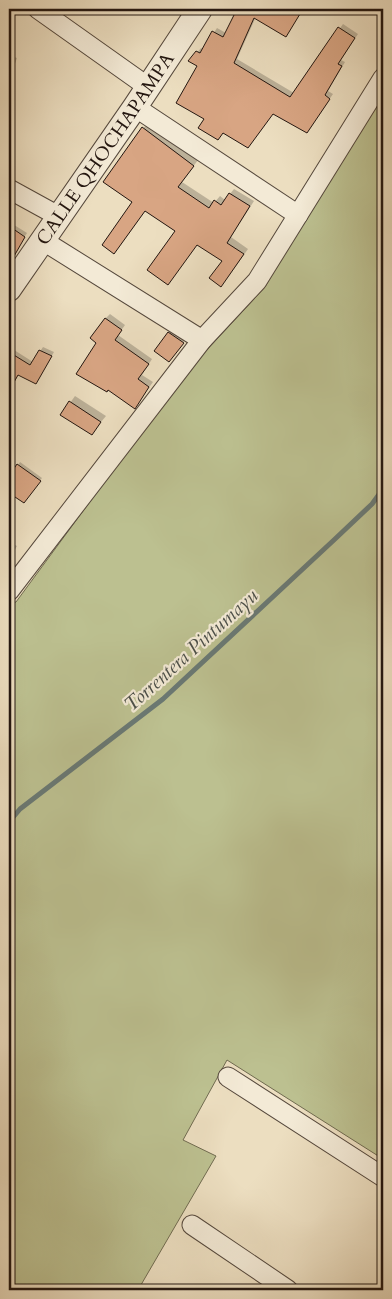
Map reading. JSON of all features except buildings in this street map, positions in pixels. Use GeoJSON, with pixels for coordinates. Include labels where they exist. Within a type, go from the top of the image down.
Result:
{"type":"FeatureCollection","features":[{"type":"Feature","properties":{"kind":"street"},"geometry":{"type":"LineString","coordinates":[[38,9],[148,87]]}},
{"type":"Feature","properties":{"kind":"street","name":"CALLE QHOCHAPAMPA"},"geometry":{"type":"LineString","coordinates":[[9,289],[135,107],[200,9]]}},
{"type":"Feature","properties":{"kind":"street"},"geometry":{"type":"LineString","coordinates":[[9,591],[202,340],[257,281],[383,78]]}},
{"type":"Feature","properties":{"kind":"street"},"geometry":{"type":"LineString","coordinates":[[135,107],[298,215]]}},
{"type":"Feature","properties":{"kind":"street"},"geometry":{"type":"LineString","coordinates":[[9,189],[60,216]]}},
{"type":"Feature","properties":{"kind":"street"},"geometry":{"type":"LineString","coordinates":[[42,240],[202,340]]}},
{"type":"Feature","properties":{"kind":"street"},"geometry":{"type":"LineString","coordinates":[[228,1078],[383,1177]]}},
{"type":"Feature","properties":{"kind":"street"},"geometry":{"type":"LineString","coordinates":[[192,1225],[288,1290]]}},
{"type":"Feature","properties":{"kind":"green space"},"geometry":{"type":"Polygon","coordinates":[[[383,97],[383,1159],[227,1060],[183,1140],[216,1156],[138,1290],[9,1290],[9,604],[16,602],[181,378],[265,287],[308,210],[383,97]]]}},
{"type":"Feature","properties":{"kind":"waterway","name":"Torrentera Pintumayu"},"geometry":{"type":"LineString","coordinates":[[9,822],[20,809],[163,699],[372,504],[383,489]]}}]}
